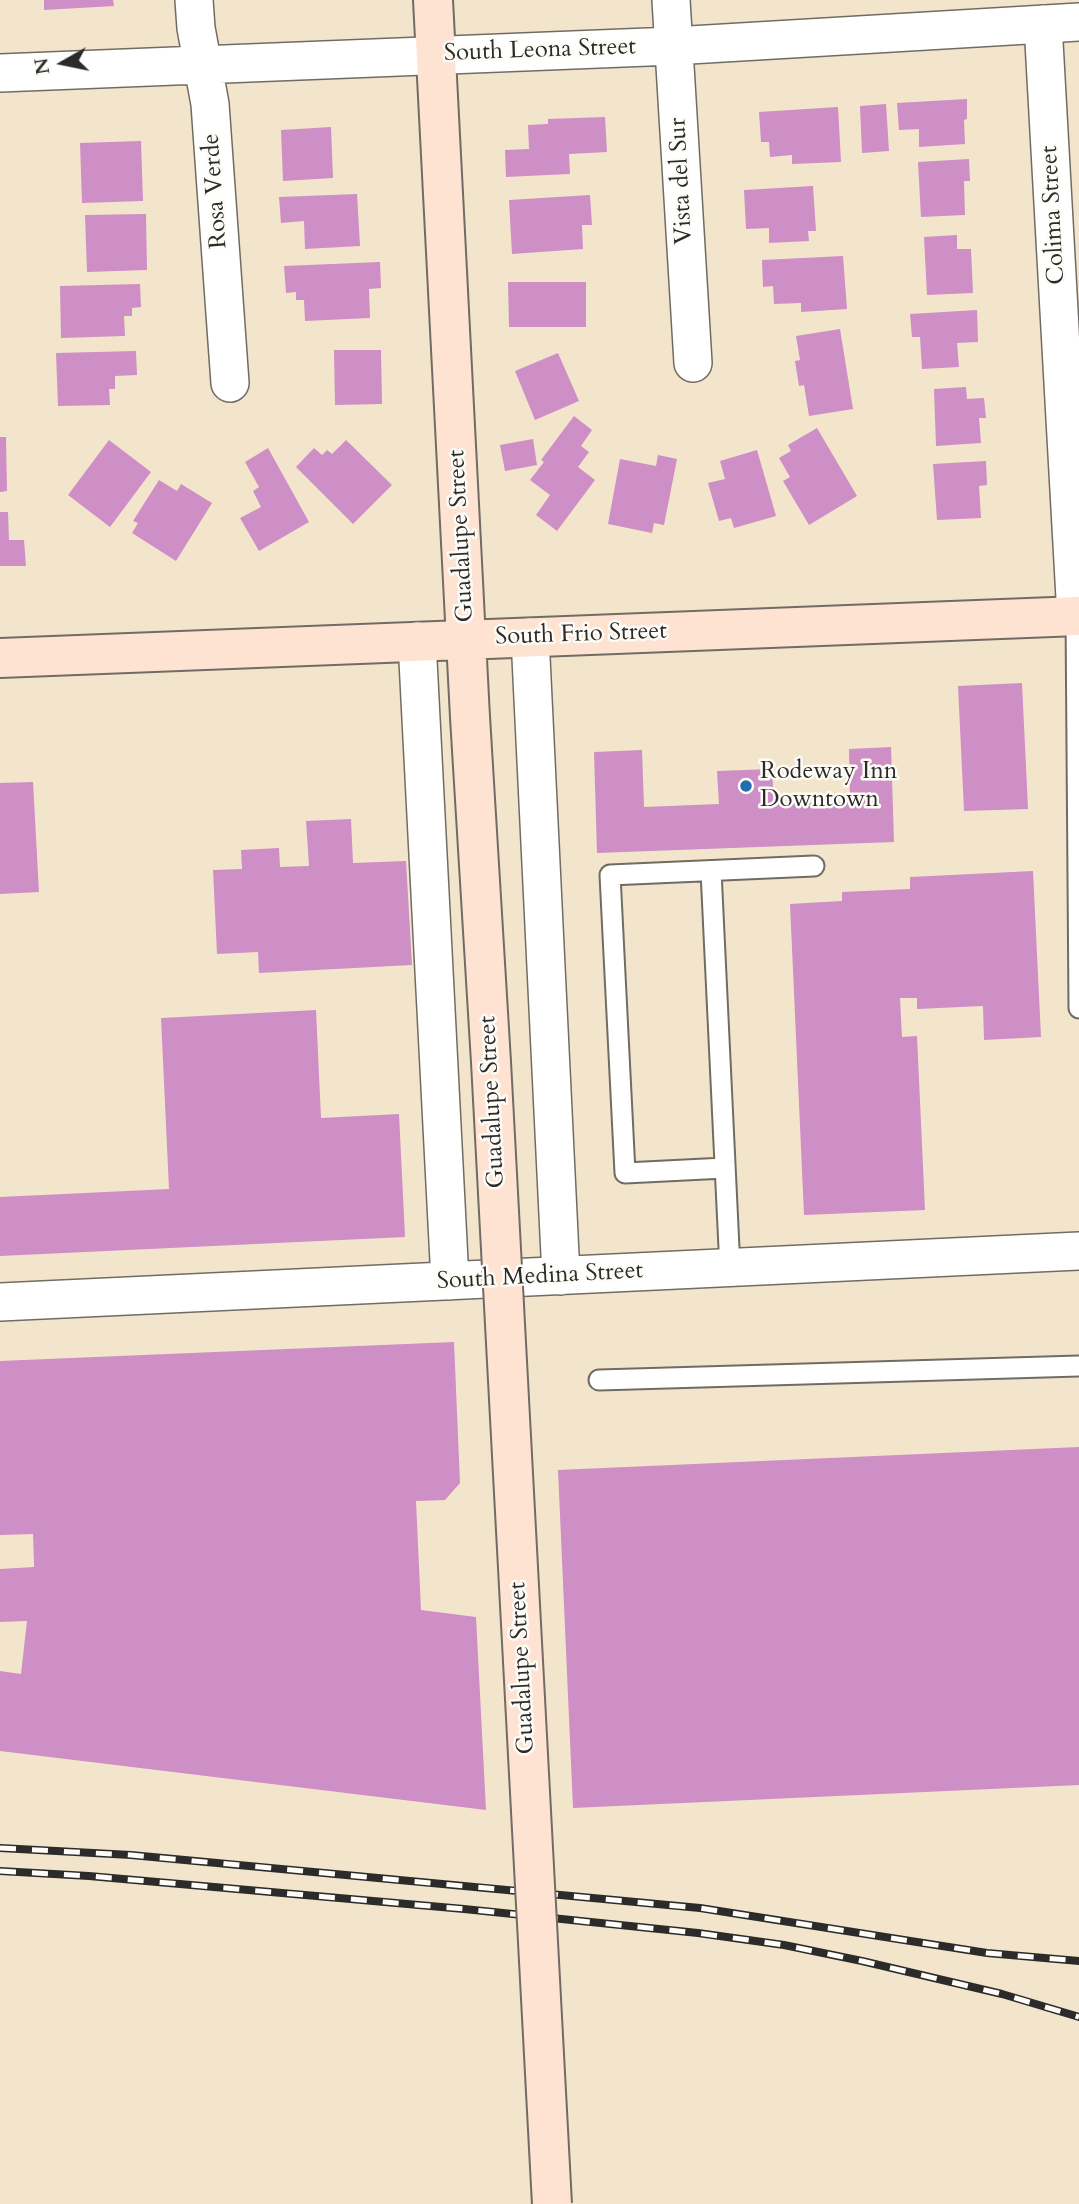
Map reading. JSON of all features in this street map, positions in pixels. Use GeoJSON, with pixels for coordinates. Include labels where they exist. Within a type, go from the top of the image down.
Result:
{"type":"FeatureCollection","features":[{"type":"Feature","properties":{"kind":"main road","name":"Guadalupe Street"},"geometry":{"type":"LineString","coordinates":[[433,0],[552,2204]]}},
{"type":"Feature","properties":{"kind":"main road","name":"South Frio Street"},"geometry":{"type":"LineString","coordinates":[[0,658],[1078,616]]}},
{"type":"Feature","properties":{"kind":"street","name":"Rosa Verde"},"geometry":{"type":"LineString","coordinates":[[194,0],[196,28],[210,104],[230,383]]}},
{"type":"Feature","properties":{"kind":"street","name":"Vista del Sur"},"geometry":{"type":"LineString","coordinates":[[671,0],[693,363]]}},
{"type":"Feature","properties":{"kind":"street","name":"South Leona Street"},"geometry":{"type":"LineString","coordinates":[[0,74],[673,46],[1079,22]]}},
{"type":"Feature","properties":{"kind":"street","name":"Colima Street"},"geometry":{"type":"LineString","coordinates":[[1043,24],[1078,616]]}},
{"type":"Feature","properties":{"kind":"street"},"geometry":{"type":"LineString","coordinates":[[530,637],[561,1276]]}},
{"type":"Feature","properties":{"kind":"street"},"geometry":{"type":"LineString","coordinates":[[416,641],[450,1281]]}},
{"type":"Feature","properties":{"kind":"street","name":"South Medina Street"},"geometry":{"type":"LineString","coordinates":[[0,1302],[1079,1251]]}},
{"type":"Feature","properties":{"kind":"lane"},"geometry":{"type":"LineString","coordinates":[[1078,616],[1079,1007]]}},
{"type":"Feature","properties":{"kind":"lane"},"geometry":{"type":"LineString","coordinates":[[725,1168],[625,1173],[610,875],[814,866]]}},
{"type":"Feature","properties":{"kind":"lane"},"geometry":{"type":"LineString","coordinates":[[711,870],[730,1269]]}},
{"type":"Feature","properties":{"kind":"lane"},"geometry":{"type":"LineString","coordinates":[[599,1380],[1079,1366]]}},
{"type":"Feature","properties":{"kind":"building"},"geometry":{"type":"Polygon","coordinates":[[[44,0],[113,0],[114,6],[44,10],[44,0]]]}},
{"type":"Feature","properties":{"kind":"building"},"geometry":{"type":"Polygon","coordinates":[[[967,99],[965,144],[919,147],[919,129],[899,130],[897,103],[967,99]]]}},
{"type":"Feature","properties":{"kind":"building"},"geometry":{"type":"Polygon","coordinates":[[[886,104],[889,151],[862,153],[860,106],[886,104]]]}},
{"type":"Feature","properties":{"kind":"building"},"geometry":{"type":"Polygon","coordinates":[[[838,107],[841,162],[792,164],[792,155],[770,157],[769,142],[761,142],[759,112],[838,107]]]}},
{"type":"Feature","properties":{"kind":"building"},"geometry":{"type":"Polygon","coordinates":[[[605,117],[607,152],[569,154],[570,174],[506,177],[505,150],[529,149],[528,125],[548,124],[548,119],[605,117]]]}},
{"type":"Feature","properties":{"kind":"building"},"geometry":{"type":"Polygon","coordinates":[[[331,127],[333,178],[283,181],[281,130],[331,127]]]}},
{"type":"Feature","properties":{"kind":"building"},"geometry":{"type":"Polygon","coordinates":[[[141,141],[143,201],[82,203],[80,143],[141,141]]]}},
{"type":"Feature","properties":{"kind":"building"},"geometry":{"type":"Polygon","coordinates":[[[969,159],[970,181],[964,181],[965,215],[921,217],[918,162],[969,159]]]}},
{"type":"Feature","properties":{"kind":"building"},"geometry":{"type":"Polygon","coordinates":[[[813,186],[816,231],[808,231],[809,241],[769,243],[769,228],[746,229],[744,190],[813,186]]]}},
{"type":"Feature","properties":{"kind":"building"},"geometry":{"type":"Polygon","coordinates":[[[357,194],[360,246],[305,249],[304,221],[281,223],[279,197],[357,194]]]}},
{"type":"Feature","properties":{"kind":"building"},"geometry":{"type":"Polygon","coordinates":[[[590,195],[592,225],[582,225],[583,249],[512,254],[509,200],[590,195]]]}},
{"type":"Feature","properties":{"kind":"building"},"geometry":{"type":"Polygon","coordinates":[[[146,214],[147,270],[87,272],[85,215],[146,214]]]}},
{"type":"Feature","properties":{"kind":"building"},"geometry":{"type":"Polygon","coordinates":[[[957,235],[957,249],[971,249],[973,293],[927,295],[924,237],[957,235]]]}},
{"type":"Feature","properties":{"kind":"building"},"geometry":{"type":"Polygon","coordinates":[[[843,256],[847,309],[801,312],[801,303],[774,304],[773,286],[763,287],[762,260],[843,256]]]}},
{"type":"Feature","properties":{"kind":"building"},"geometry":{"type":"Polygon","coordinates":[[[380,262],[381,288],[369,289],[370,318],[305,321],[304,300],[296,300],[296,292],[286,293],[284,266],[380,262]]]}},
{"type":"Feature","properties":{"kind":"building"},"geometry":{"type":"Polygon","coordinates":[[[508,282],[586,282],[586,327],[509,327],[508,282]]]}},
{"type":"Feature","properties":{"kind":"building"},"geometry":{"type":"Polygon","coordinates":[[[140,284],[141,307],[132,308],[132,316],[124,316],[125,336],[61,338],[60,286],[140,284]]]}},
{"type":"Feature","properties":{"kind":"building"},"geometry":{"type":"Polygon","coordinates":[[[977,310],[978,342],[957,343],[959,367],[922,369],[920,337],[912,337],[910,314],[977,310]]]}},
{"type":"Feature","properties":{"kind":"building"},"geometry":{"type":"Polygon","coordinates":[[[840,329],[853,409],[809,416],[804,385],[799,386],[795,361],[800,360],[796,336],[840,329]]]}},
{"type":"Feature","properties":{"kind":"building"},"geometry":{"type":"Polygon","coordinates":[[[334,350],[381,350],[382,404],[335,405],[334,350]]]}},
{"type":"Feature","properties":{"kind":"building"},"geometry":{"type":"Polygon","coordinates":[[[136,351],[137,375],[115,376],[115,389],[109,389],[110,405],[58,406],[56,353],[136,351]]]}},
{"type":"Feature","properties":{"kind":"building"},"geometry":{"type":"Polygon","coordinates":[[[558,353],[579,401],[535,420],[515,371],[558,353]]]}},
{"type":"Feature","properties":{"kind":"building"},"geometry":{"type":"Polygon","coordinates":[[[966,387],[967,399],[984,398],[986,418],[979,418],[981,443],[936,446],[934,389],[966,387]]]}},
{"type":"Feature","properties":{"kind":"building"},"geometry":{"type":"Polygon","coordinates":[[[574,416],[592,430],[581,446],[589,452],[578,467],[595,480],[557,531],[536,515],[550,495],[530,480],[544,462],[541,460],[574,416]]]}},
{"type":"Feature","properties":{"kind":"building"},"geometry":{"type":"Polygon","coordinates":[[[817,428],[857,496],[809,525],[783,481],[790,477],[779,458],[791,451],[788,445],[817,428]]]}},
{"type":"Feature","properties":{"kind":"building"},"geometry":{"type":"Polygon","coordinates":[[[0,437],[6,437],[7,491],[0,492],[0,437]]]}},
{"type":"Feature","properties":{"kind":"building"},"geometry":{"type":"Polygon","coordinates":[[[533,439],[537,465],[505,471],[500,445],[533,439]]]}},
{"type":"Feature","properties":{"kind":"building"},"geometry":{"type":"Polygon","coordinates":[[[109,440],[151,472],[110,527],[68,495],[109,440]]]}},
{"type":"Feature","properties":{"kind":"building"},"geometry":{"type":"Polygon","coordinates":[[[346,440],[392,485],[353,524],[296,467],[314,448],[322,455],[327,450],[332,454],[346,440]]]}},
{"type":"Feature","properties":{"kind":"building"},"geometry":{"type":"Polygon","coordinates":[[[268,448],[309,522],[259,551],[240,518],[261,507],[253,491],[259,487],[245,462],[268,448]]]}},
{"type":"Feature","properties":{"kind":"building"},"geometry":{"type":"Polygon","coordinates":[[[757,450],[776,516],[734,528],[731,518],[719,521],[708,483],[725,479],[720,461],[757,450]]]}},
{"type":"Feature","properties":{"kind":"building"},"geometry":{"type":"Polygon","coordinates":[[[658,455],[677,459],[664,525],[654,523],[652,533],[608,524],[620,459],[656,466],[658,455]]]}},
{"type":"Feature","properties":{"kind":"building"},"geometry":{"type":"Polygon","coordinates":[[[986,461],[987,485],[979,486],[981,518],[937,520],[933,464],[986,461]]]}},
{"type":"Feature","properties":{"kind":"building"},"geometry":{"type":"Polygon","coordinates":[[[159,480],[177,491],[181,484],[212,503],[176,561],[132,533],[138,523],[133,521],[159,480]]]}},
{"type":"Feature","properties":{"kind":"building"},"geometry":{"type":"Polygon","coordinates":[[[0,512],[8,512],[9,540],[24,540],[26,566],[0,566],[0,512]]]}},
{"type":"Feature","properties":{"kind":"building"},"geometry":{"type":"Polygon","coordinates":[[[1022,683],[1028,809],[964,811],[958,686],[1022,683]]]}},
{"type":"Feature","properties":{"kind":"building","name":"Rodeway Inn Downtown"},"geometry":{"type":"Polygon","coordinates":[[[891,747],[894,842],[597,853],[594,752],[642,750],[644,807],[719,804],[717,771],[772,769],[774,804],[850,802],[849,749],[891,747]]]}},
{"type":"Feature","properties":{"kind":"building"},"geometry":{"type":"Polygon","coordinates":[[[33,782],[39,892],[0,894],[0,783],[33,782]]]}},
{"type":"Feature","properties":{"kind":"building"},"geometry":{"type":"Polygon","coordinates":[[[351,819],[353,863],[406,861],[412,965],[259,973],[258,952],[217,954],[213,870],[242,869],[241,850],[279,848],[280,867],[309,866],[306,821],[351,819]]]}},
{"type":"Feature","properties":{"kind":"building"},"geometry":{"type":"Polygon","coordinates":[[[1033,871],[1041,1037],[984,1040],[983,1006],[917,1009],[917,998],[900,998],[902,1037],[917,1036],[925,1210],[804,1215],[790,904],[842,901],[842,892],[910,889],[910,877],[1033,871]]]}},
{"type":"Feature","properties":{"kind":"building"},"geometry":{"type":"Polygon","coordinates":[[[316,1010],[321,1118],[399,1114],[405,1237],[0,1256],[0,1197],[169,1189],[161,1018],[316,1010]]]}},
{"type":"Feature","properties":{"kind":"building"},"geometry":{"type":"Polygon","coordinates":[[[454,1342],[460,1483],[445,1500],[416,1501],[421,1610],[476,1617],[486,1810],[0,1751],[0,1671],[21,1674],[27,1621],[0,1622],[0,1569],[34,1567],[34,1564],[33,1534],[0,1535],[0,1361],[454,1342]]]}},
{"type":"Feature","properties":{"kind":"building"},"geometry":{"type":"Polygon","coordinates":[[[1079,1447],[1079,1785],[573,1808],[558,1470],[1079,1447]]]}},
{"type":"Feature","properties":{"kind":"railway"},"geometry":{"type":"LineString","coordinates":[[0,1848],[131,1855],[700,1908],[987,1953],[1079,1961]]}},
{"type":"Feature","properties":{"kind":"railway"},"geometry":{"type":"LineString","coordinates":[[0,1871],[89,1876],[464,1909],[698,1933],[784,1945],[862,1961],[1002,1994],[1079,2017]]}},
{"type":"Feature","properties":{"kind":"place","name":"Rodeway Inn Downtown"},"geometry":{"type":"Point","coordinates":[746,786]}}]}
